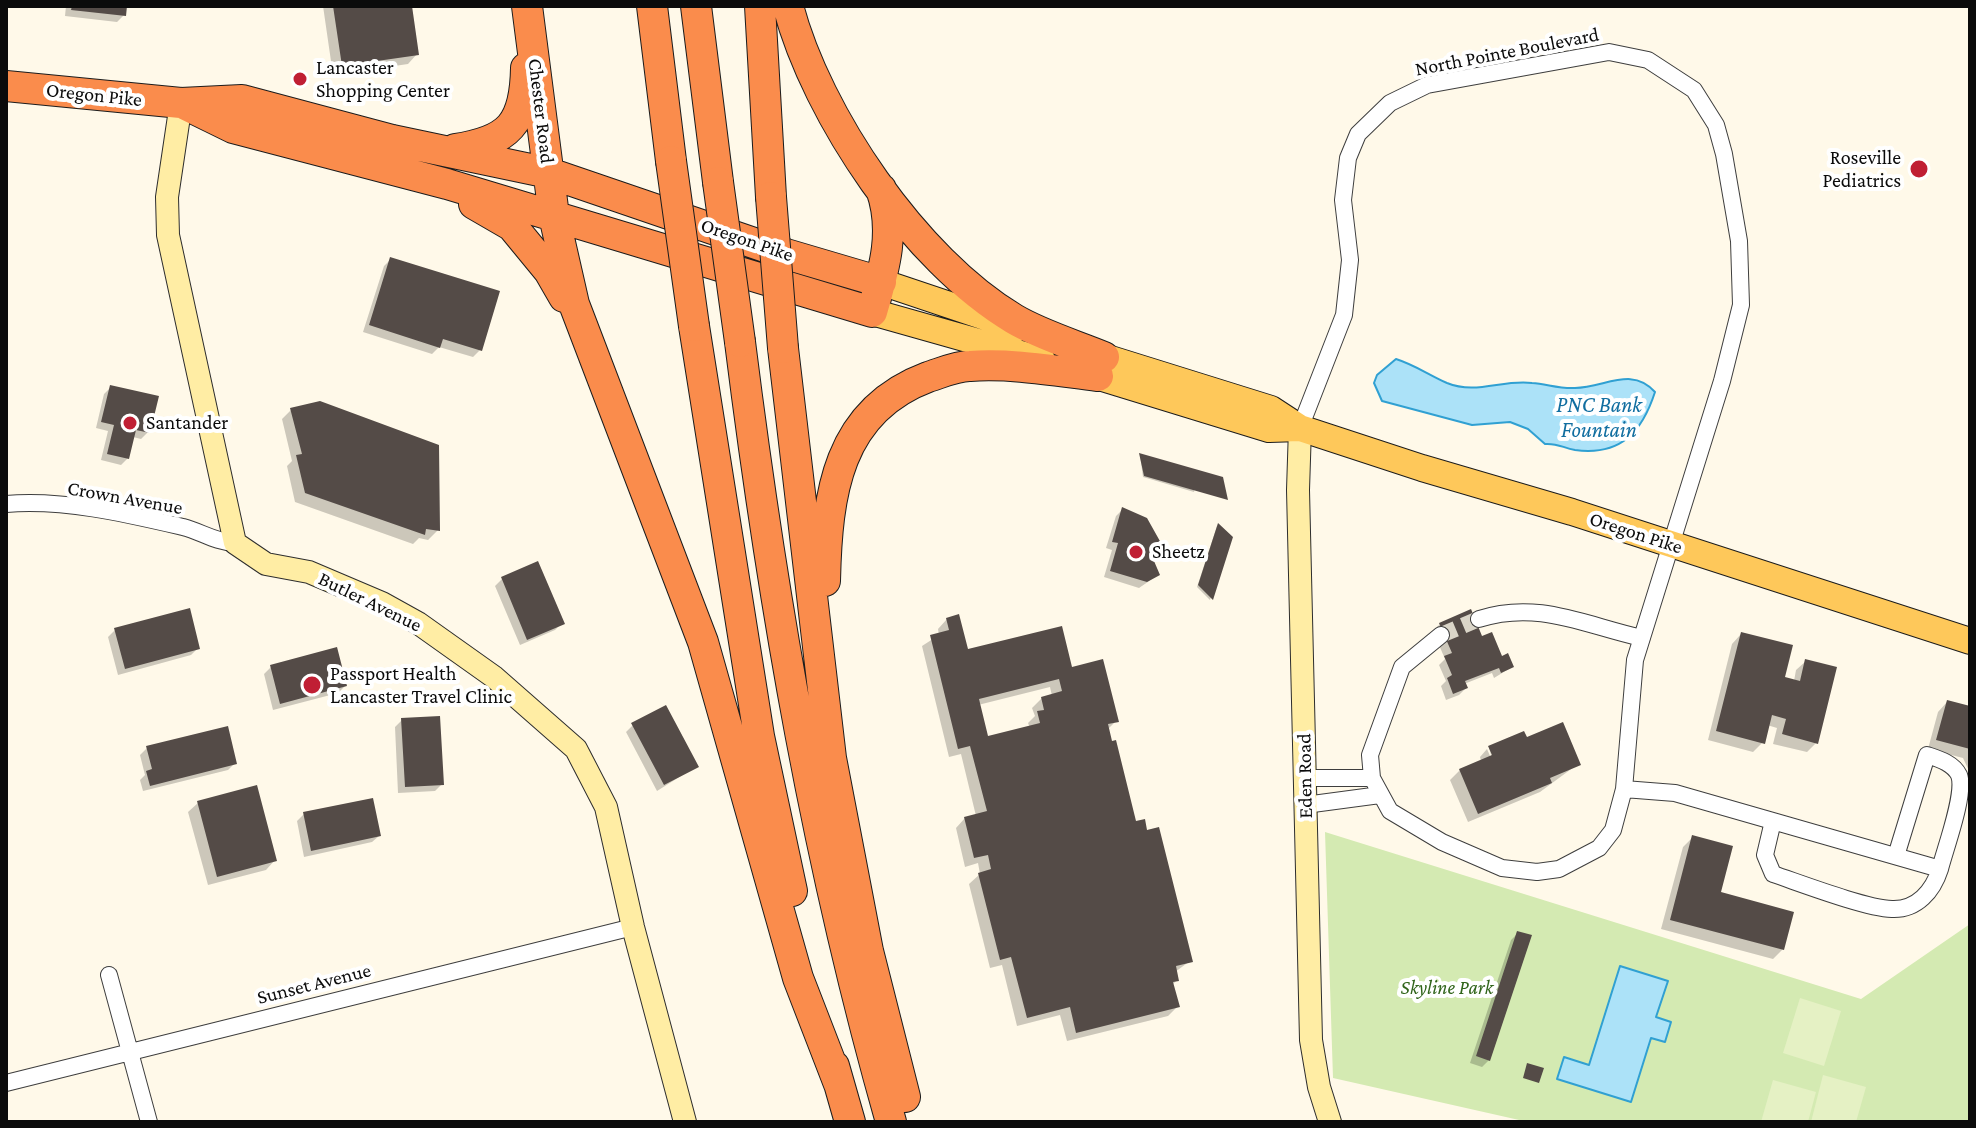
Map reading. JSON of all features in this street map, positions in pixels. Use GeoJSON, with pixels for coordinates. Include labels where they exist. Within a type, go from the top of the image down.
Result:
{"type":"FeatureCollection","features":[{"type":"Feature","properties":{"kind":"highway"},"geometry":{"type":"LineString","coordinates":[[441,152],[489,144],[512,123],[526,86],[526,6]]}},
{"type":"Feature","properties":{"kind":"highway","name":"Chester Road"},"geometry":{"type":"LineString","coordinates":[[526,6],[554,216],[582,329]]}},
{"type":"Feature","properties":{"kind":"highway"},"geometry":{"type":"LineString","coordinates":[[652,6],[694,326],[759,736],[788,876],[850,1122]]}},
{"type":"Feature","properties":{"kind":"highway"},"geometry":{"type":"LineString","coordinates":[[696,6],[763,522],[804,761],[859,1011],[891,1122]]}},
{"type":"Feature","properties":{"kind":"highway"},"geometry":{"type":"LineString","coordinates":[[760,6],[783,348],[831,758],[868,951],[912,1122]]}},
{"type":"Feature","properties":{"kind":"highway"},"geometry":{"type":"LineString","coordinates":[[788,6],[827,108],[881,189],[940,256],[1014,319],[1101,367]]}},
{"type":"Feature","properties":{"kind":"highway","name":"Oregon Pike"},"geometry":{"type":"LineString","coordinates":[[6,86],[181,103],[242,100],[441,152],[549,173],[786,254],[881,282]]}},
{"type":"Feature","properties":{"kind":"highway","name":"Oregon Pike"},"geometry":{"type":"LineString","coordinates":[[181,103],[233,128],[447,184],[872,312]]}},
{"type":"Feature","properties":{"kind":"highway"},"geometry":{"type":"LineString","coordinates":[[447,184],[512,226],[549,271],[582,329],[703,642],[798,978],[839,1084]]}},
{"type":"Feature","properties":{"kind":"highway"},"geometry":{"type":"LineString","coordinates":[[872,312],[881,282],[890,214],[881,189]]}},
{"type":"Feature","properties":{"kind":"highway"},"geometry":{"type":"LineString","coordinates":[[831,758],[824,620],[826,546],[841,465],[852,437],[869,412],[909,385],[966,366],[1101,367]]}},
{"type":"Feature","properties":{"kind":"main road","name":"Oregon Pike"},"geometry":{"type":"LineString","coordinates":[[881,282],[1269,429],[1300,428],[1970,641]]}},
{"type":"Feature","properties":{"kind":"main road","name":"Oregon Pike"},"geometry":{"type":"LineString","coordinates":[[872,312],[1101,367]]}},
{"type":"Feature","properties":{"kind":"street","name":"North Pointe Boulevard"},"geometry":{"type":"LineString","coordinates":[[1300,428],[1344,315],[1350,260],[1343,178],[1358,134],[1370,120],[1390,103],[1427,85],[1586,54],[1636,55],[1673,72],[1694,90],[1716,125],[1739,241],[1741,305],[1722,381],[1635,660],[1624,789],[1613,830],[1599,848],[1559,869],[1537,872],[1502,868],[1469,856],[1390,811],[1380,795]]}},
{"type":"Feature","properties":{"kind":"street"},"geometry":{"type":"LineString","coordinates":[[181,103],[167,197],[172,269],[235,543]]}},
{"type":"Feature","properties":{"kind":"street","name":"Eden Road"},"geometry":{"type":"LineString","coordinates":[[1300,428],[1298,490],[1311,1040],[1330,1122]]}},
{"type":"Feature","properties":{"kind":"street","name":"Crown Avenue"},"geometry":{"type":"LineString","coordinates":[[6,504],[106,511],[196,531],[217,542],[235,543]]}},
{"type":"Feature","properties":{"kind":"street","name":"Butler Avenue"},"geometry":{"type":"LineString","coordinates":[[235,543],[266,564],[309,572],[382,603],[418,623],[483,668],[576,749],[606,807],[633,927],[685,1122]]}},
{"type":"Feature","properties":{"kind":"street"},"geometry":{"type":"LineString","coordinates":[[1479,619],[1505,610],[1531,609],[1642,638]]}},
{"type":"Feature","properties":{"kind":"street"},"geometry":{"type":"LineString","coordinates":[[1305,805],[1380,795],[1372,778],[1370,755],[1402,667],[1441,635]]}},
{"type":"Feature","properties":{"kind":"street"},"geometry":{"type":"LineString","coordinates":[[1773,821],[1765,855],[1773,874],[1892,909],[1919,902],[1935,884],[1961,788],[1958,773],[1945,761],[1927,755],[1896,856]]}},
{"type":"Feature","properties":{"kind":"street"},"geometry":{"type":"LineString","coordinates":[[1304,778],[1372,778]]}},
{"type":"Feature","properties":{"kind":"street"},"geometry":{"type":"LineString","coordinates":[[1624,789],[1675,793],[1940,869]]}},
{"type":"Feature","properties":{"kind":"street","name":"Sunset Avenue"},"geometry":{"type":"LineString","coordinates":[[6,1083],[633,927]]}},
{"type":"Feature","properties":{"kind":"street"},"geometry":{"type":"LineString","coordinates":[[109,975],[149,1122]]}},
{"type":"Feature","properties":{"kind":"green space","name":"Skyline Park"},"geometry":{"type":"Polygon","coordinates":[[[1325,832],[1861,999],[1970,924],[1970,1122],[1528,1122],[1333,1078],[1325,832]]]}},
{"type":"Feature","properties":{"kind":"green space"},"geometry":{"type":"Polygon","coordinates":[[[1800,998],[1841,1011],[1824,1066],[1783,1053],[1800,998]]]}},
{"type":"Feature","properties":{"kind":"green space"},"geometry":{"type":"Polygon","coordinates":[[[1823,1075],[1866,1087],[1856,1122],[1811,1122],[1823,1075]]]}},
{"type":"Feature","properties":{"kind":"green space"},"geometry":{"type":"Polygon","coordinates":[[[1773,1080],[1816,1092],[1808,1122],[1761,1122],[1773,1080]]]}},
{"type":"Feature","properties":{"kind":"water","name":"PNC Bank Fountain"},"geometry":{"type":"Polygon","coordinates":[[[1396,359],[1447,383],[1468,388],[1521,382],[1575,388],[1628,379],[1646,384],[1655,392],[1643,419],[1627,438],[1605,449],[1575,450],[1545,444],[1528,429],[1510,422],[1472,425],[1382,401],[1374,383],[1377,375],[1396,359]]]}},
{"type":"Feature","properties":{"kind":"water"},"geometry":{"type":"Polygon","coordinates":[[[1620,966],[1668,981],[1656,1017],[1671,1022],[1665,1042],[1651,1038],[1631,1102],[1557,1079],[1564,1057],[1589,1065],[1620,966]]]}},
{"type":"Feature","properties":{"kind":"building"},"geometry":{"type":"Polygon","coordinates":[[[72,6],[127,6],[126,16],[71,10],[72,6]]]}},
{"type":"Feature","properties":{"kind":"building"},"geometry":{"type":"Polygon","coordinates":[[[333,6],[412,6],[419,55],[342,66],[333,6]]]}},
{"type":"Feature","properties":{"kind":"building"},"geometry":{"type":"Polygon","coordinates":[[[390,257],[500,291],[482,351],[443,339],[440,348],[369,325],[390,257]]]}},
{"type":"Feature","properties":{"kind":"building","name":"Santander"},"geometry":{"type":"Polygon","coordinates":[[[110,385],[159,396],[150,433],[136,430],[129,459],[107,454],[114,425],[101,422],[110,385]]]}},
{"type":"Feature","properties":{"kind":"building"},"geometry":{"type":"Polygon","coordinates":[[[320,401],[439,445],[440,531],[426,529],[425,535],[305,493],[296,455],[302,454],[290,408],[320,401]]]}},
{"type":"Feature","properties":{"kind":"building","name":"Sheetz"},"geometry":{"type":"Polygon","coordinates":[[[1139,453],[1223,477],[1228,500],[1144,476],[1139,453]]]}},
{"type":"Feature","properties":{"kind":"building","name":"Sheetz"},"geometry":{"type":"Polygon","coordinates":[[[1122,507],[1147,518],[1161,543],[1154,561],[1160,575],[1147,582],[1110,571],[1118,543],[1112,542],[1122,507]]]}},
{"type":"Feature","properties":{"kind":"building","name":"Sheetz"},"geometry":{"type":"Polygon","coordinates":[[[1218,523],[1233,537],[1213,600],[1198,585],[1218,523]]]}},
{"type":"Feature","properties":{"kind":"building"},"geometry":{"type":"Polygon","coordinates":[[[538,561],[565,624],[527,640],[501,577],[538,561]]]}},
{"type":"Feature","properties":{"kind":"building"},"geometry":{"type":"Polygon","coordinates":[[[190,608],[200,649],[125,669],[114,628],[190,608]]]}},
{"type":"Feature","properties":{"kind":"building"},"geometry":{"type":"Polygon","coordinates":[[[1471,609],[1482,636],[1492,632],[1502,656],[1508,653],[1514,667],[1501,673],[1499,668],[1465,681],[1468,688],[1453,694],[1447,678],[1452,675],[1444,656],[1452,653],[1439,623],[1471,609]]]}},
{"type":"Feature","properties":{"kind":"building"},"geometry":{"type":"Polygon","coordinates":[[[959,614],[968,649],[1062,626],[1072,667],[1103,659],[1119,722],[1108,724],[1112,741],[1116,740],[1136,821],[1145,819],[1147,830],[1159,827],[1193,962],[1176,966],[1179,981],[1173,982],[1180,1007],[1076,1033],[1070,1007],[1027,1018],[1011,957],[1000,960],[978,873],[991,869],[988,855],[974,858],[964,817],[987,811],[970,746],[958,749],[930,635],[949,630],[946,618],[959,614]],[[1059,679],[979,699],[988,736],[1040,723],[1037,711],[1044,710],[1041,697],[1062,691],[1059,679]]]}},
{"type":"Feature","properties":{"kind":"building"},"geometry":{"type":"Polygon","coordinates":[[[1741,632],[1793,645],[1785,677],[1800,681],[1805,659],[1837,667],[1818,744],[1782,734],[1786,719],[1772,715],[1765,744],[1716,731],[1741,632]]]}},
{"type":"Feature","properties":{"kind":"building"},"geometry":{"type":"Polygon","coordinates":[[[337,647],[347,686],[280,704],[270,665],[337,647]]]}},
{"type":"Feature","properties":{"kind":"building"},"geometry":{"type":"Polygon","coordinates":[[[1947,700],[1970,706],[1970,749],[1936,740],[1947,700]]]}},
{"type":"Feature","properties":{"kind":"building"},"geometry":{"type":"Polygon","coordinates":[[[666,705],[699,767],[664,785],[631,723],[666,705]]]}},
{"type":"Feature","properties":{"kind":"building"},"geometry":{"type":"Polygon","coordinates":[[[440,716],[444,785],[405,787],[401,718],[440,716]]]}},
{"type":"Feature","properties":{"kind":"building"},"geometry":{"type":"Polygon","coordinates":[[[1563,722],[1581,765],[1550,778],[1552,783],[1478,814],[1459,769],[1492,755],[1488,746],[1524,731],[1527,737],[1563,722]]]}},
{"type":"Feature","properties":{"kind":"building"},"geometry":{"type":"Polygon","coordinates":[[[228,726],[237,764],[150,786],[146,771],[152,769],[146,746],[228,726]]]}},
{"type":"Feature","properties":{"kind":"building"},"geometry":{"type":"Polygon","coordinates":[[[257,785],[277,861],[217,877],[197,801],[257,785]]]}},
{"type":"Feature","properties":{"kind":"building"},"geometry":{"type":"Polygon","coordinates":[[[373,798],[381,836],[311,851],[303,812],[373,798]]]}},
{"type":"Feature","properties":{"kind":"building"},"geometry":{"type":"Polygon","coordinates":[[[1692,835],[1733,846],[1721,892],[1794,912],[1784,950],[1670,920],[1692,835]]]}},
{"type":"Feature","properties":{"kind":"building"},"geometry":{"type":"Polygon","coordinates":[[[1517,931],[1532,935],[1490,1061],[1476,1056],[1517,931]]]}},
{"type":"Feature","properties":{"kind":"building"},"geometry":{"type":"Polygon","coordinates":[[[1527,1063],[1544,1068],[1539,1083],[1523,1078],[1527,1063]]]}},
{"type":"Feature","properties":{"kind":"tunnel"},"geometry":{"type":"LineString","coordinates":[[1441,635],[1479,619]]}},
{"type":"Feature","properties":{"kind":"place","name":"Lancaster Shopping Center"},"geometry":{"type":"Point","coordinates":[300,79]}},
{"type":"Feature","properties":{"kind":"place","name":"Roseville Pediatrics"},"geometry":{"type":"Point","coordinates":[1919,169]}},
{"type":"Feature","properties":{"kind":"place","name":"Santander"},"geometry":{"type":"Point","coordinates":[130,423]}},
{"type":"Feature","properties":{"kind":"place","name":"Sheetz"},"geometry":{"type":"Point","coordinates":[1136,552]}},
{"type":"Feature","properties":{"kind":"place","name":"Passport Health Lancaster Travel Clinic"},"geometry":{"type":"Point","coordinates":[312,685]}}]}
